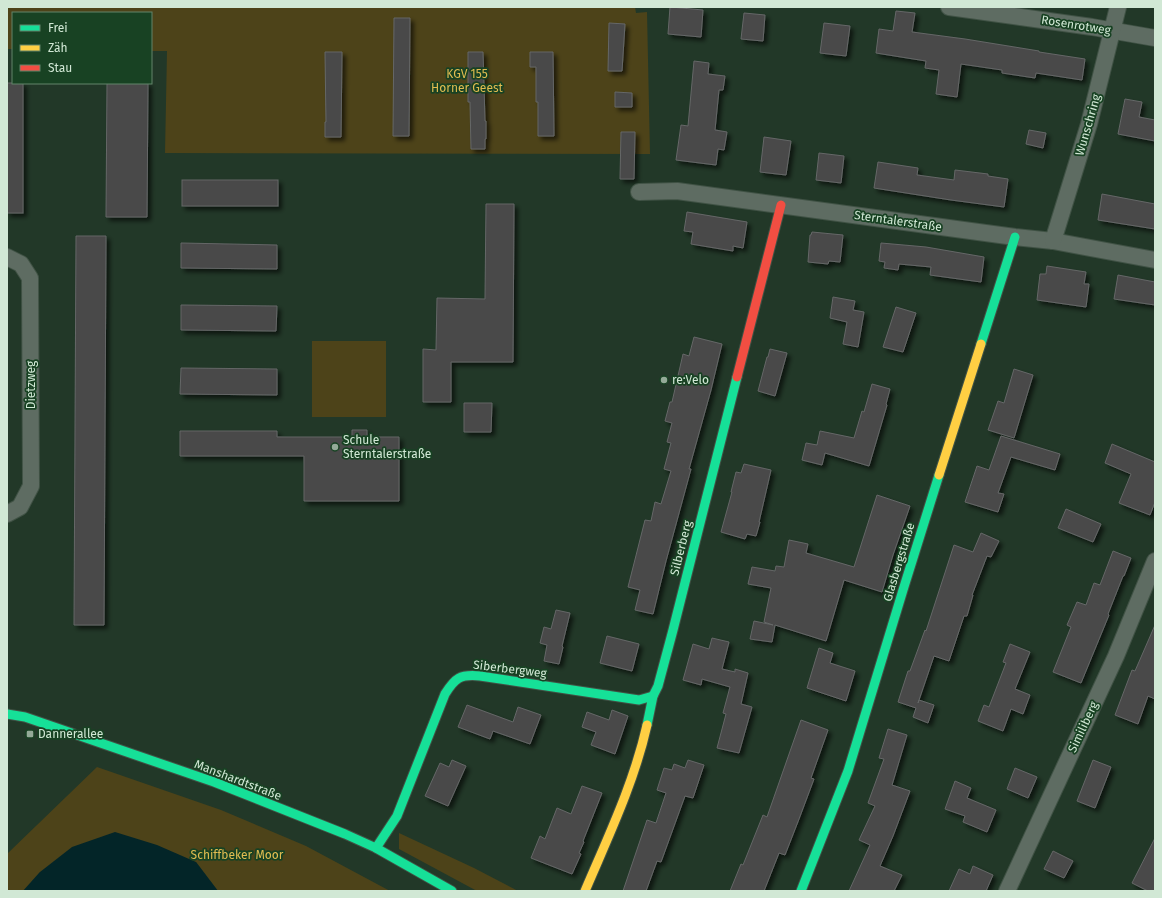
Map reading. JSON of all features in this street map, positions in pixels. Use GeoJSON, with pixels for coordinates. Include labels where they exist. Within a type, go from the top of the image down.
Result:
{"type":"FeatureCollection","features":[{"type":"Feature","properties":{"kind":"street","name":"Rosenrotweg"},"geometry":{"type":"LineString","coordinates":[[949,7],[1092,26],[1155,38]]}},
{"type":"Feature","properties":{"kind":"street","name":"Wunschring"},"geometry":{"type":"LineString","coordinates":[[1053,241],[1089,124],[1118,7]]}},
{"type":"Feature","properties":{"kind":"street","name":"Sterntalerstraße"},"geometry":{"type":"LineString","coordinates":[[639,192],[677,191],[1053,241],[1155,260]]}},
{"type":"Feature","properties":{"kind":"street","name":"Silberberg"},"geometry":{"type":"LineString","coordinates":[[585,891],[623,802],[643,740],[673,630],[781,205]]}},
{"type":"Feature","properties":{"kind":"street","name":"Glasbergstraße"},"geometry":{"type":"LineString","coordinates":[[800,891],[848,771],[905,583],[1015,237]]}},
{"type":"Feature","properties":{"kind":"street","name":"Dietzweg"},"geometry":{"type":"LineString","coordinates":[[7,257],[21,264],[30,278],[31,486],[20,507],[7,514]]}},
{"type":"Feature","properties":{"kind":"street","name":"Similiberg"},"geometry":{"type":"LineString","coordinates":[[1007,891],[1116,656],[1155,561]]}},
{"type":"Feature","properties":{"kind":"street","name":"Siberbergweg"},"geometry":{"type":"LineString","coordinates":[[376,848],[397,816],[445,694],[451,684],[459,676],[471,675],[488,677],[639,700],[654,696]]}},
{"type":"Feature","properties":{"kind":"street","name":"Manshardtstraße"},"geometry":{"type":"LineString","coordinates":[[7,714],[25,717],[214,782],[345,834],[376,848],[452,891]]}},
{"type":"Feature","properties":{"kind":"green space","name":"KGV 155 Horner Geest"},"geometry":{"type":"Polygon","coordinates":[[[7,7],[635,7],[636,13],[647,12],[650,154],[165,153],[167,51],[152,51],[152,12],[12,12],[12,49],[7,49],[7,7]]]}},
{"type":"Feature","properties":{"kind":"green space"},"geometry":{"type":"Polygon","coordinates":[[[312,341],[386,341],[386,417],[312,417],[312,341]]]}},
{"type":"Feature","properties":{"kind":"green space","name":"Schiffbeker Moor"},"geometry":{"type":"Polygon","coordinates":[[[97,767],[221,810],[306,846],[390,891],[218,891],[196,862],[40,872],[23,891],[7,891],[7,854],[97,767]]]}},
{"type":"Feature","properties":{"kind":"green space"},"geometry":{"type":"Polygon","coordinates":[[[399,833],[474,868],[518,891],[477,891],[399,849],[399,833]]]}},
{"type":"Feature","properties":{"kind":"water","name":"Schiffbeker Moor"},"geometry":{"type":"Polygon","coordinates":[[[115,832],[157,845],[196,862],[218,891],[23,891],[40,872],[72,847],[115,832]]]}},
{"type":"Feature","properties":{"kind":"building"},"geometry":{"type":"Polygon","coordinates":[[[670,7],[703,10],[701,37],[668,34],[670,7]]]}},
{"type":"Feature","properties":{"kind":"building"},"geometry":{"type":"Polygon","coordinates":[[[896,11],[915,13],[912,32],[965,39],[1085,59],[1082,80],[1036,73],[1035,78],[1002,73],[1002,70],[961,64],[957,97],[936,94],[939,70],[925,68],[926,61],[876,53],[879,29],[893,31],[896,11]]]}},
{"type":"Feature","properties":{"kind":"building"},"geometry":{"type":"Polygon","coordinates":[[[744,13],[765,15],[763,41],[741,39],[744,13]]]}},
{"type":"Feature","properties":{"kind":"building"},"geometry":{"type":"Polygon","coordinates":[[[394,18],[410,18],[409,136],[393,136],[394,18]]]}},
{"type":"Feature","properties":{"kind":"building"},"geometry":{"type":"Polygon","coordinates":[[[609,23],[625,24],[622,71],[608,71],[609,23]]]}},
{"type":"Feature","properties":{"kind":"building"},"geometry":{"type":"Polygon","coordinates":[[[824,23],[850,26],[846,56],[820,53],[824,23]]]}},
{"type":"Feature","properties":{"kind":"building"},"geometry":{"type":"Polygon","coordinates":[[[325,52],[342,52],[341,137],[325,137],[325,52]]]}},
{"type":"Feature","properties":{"kind":"building"},"geometry":{"type":"Polygon","coordinates":[[[468,52],[483,52],[486,121],[485,149],[471,149],[470,102],[468,102],[468,52]]]}},
{"type":"Feature","properties":{"kind":"building"},"geometry":{"type":"Polygon","coordinates":[[[530,52],[553,52],[554,136],[538,136],[536,67],[530,67],[530,52]]]}},
{"type":"Feature","properties":{"kind":"building"},"geometry":{"type":"Polygon","coordinates":[[[694,61],[709,63],[708,74],[725,76],[723,90],[719,90],[715,130],[727,132],[724,150],[718,149],[716,165],[676,160],[681,125],[688,126],[694,61]]]}},
{"type":"Feature","properties":{"kind":"building"},"geometry":{"type":"Polygon","coordinates":[[[7,83],[12,83],[23,84],[23,213],[7,213],[7,83]]]}},
{"type":"Feature","properties":{"kind":"building"},"geometry":{"type":"Polygon","coordinates":[[[107,84],[148,84],[147,217],[106,217],[107,84]]]}},
{"type":"Feature","properties":{"kind":"building"},"geometry":{"type":"Polygon","coordinates":[[[615,92],[632,93],[632,107],[615,107],[615,92]]]}},
{"type":"Feature","properties":{"kind":"building"},"geometry":{"type":"Polygon","coordinates":[[[1125,99],[1142,102],[1139,117],[1155,120],[1155,141],[1118,134],[1125,99]]]}},
{"type":"Feature","properties":{"kind":"building"},"geometry":{"type":"Polygon","coordinates":[[[1029,130],[1046,133],[1043,148],[1026,144],[1029,130]]]}},
{"type":"Feature","properties":{"kind":"building"},"geometry":{"type":"Polygon","coordinates":[[[621,132],[635,132],[634,179],[620,179],[621,132]]]}},
{"type":"Feature","properties":{"kind":"building"},"geometry":{"type":"Polygon","coordinates":[[[764,137],[791,141],[786,175],[760,172],[764,137]]]}},
{"type":"Feature","properties":{"kind":"building"},"geometry":{"type":"Polygon","coordinates":[[[819,153],[844,156],[841,183],[816,180],[819,153]]]}},
{"type":"Feature","properties":{"kind":"building"},"geometry":{"type":"Polygon","coordinates":[[[878,162],[918,168],[917,175],[954,180],[955,170],[988,174],[988,176],[1008,179],[1004,207],[874,188],[878,162]]]}},
{"type":"Feature","properties":{"kind":"building"},"geometry":{"type":"Polygon","coordinates":[[[182,180],[278,180],[278,206],[182,206],[182,180]]]}},
{"type":"Feature","properties":{"kind":"building"},"geometry":{"type":"Polygon","coordinates":[[[1102,194],[1155,204],[1155,229],[1098,220],[1102,194]]]}},
{"type":"Feature","properties":{"kind":"building"},"geometry":{"type":"Polygon","coordinates":[[[486,204],[514,204],[513,362],[451,362],[451,402],[423,402],[423,349],[436,350],[437,298],[485,299],[486,204]]]}},
{"type":"Feature","properties":{"kind":"building"},"geometry":{"type":"Polygon","coordinates":[[[687,212],[747,222],[743,248],[733,246],[733,251],[691,244],[693,232],[684,231],[687,212]]]}},
{"type":"Feature","properties":{"kind":"building"},"geometry":{"type":"Polygon","coordinates":[[[812,232],[843,235],[840,262],[829,261],[828,264],[808,262],[810,235],[812,232]]]}},
{"type":"Feature","properties":{"kind":"building"},"geometry":{"type":"Polygon","coordinates":[[[76,236],[106,236],[104,625],[74,625],[76,236]]]}},
{"type":"Feature","properties":{"kind":"building"},"geometry":{"type":"Polygon","coordinates":[[[181,243],[277,245],[277,269],[181,268],[181,243]]]}},
{"type":"Feature","properties":{"kind":"building"},"geometry":{"type":"Polygon","coordinates":[[[881,243],[926,247],[984,257],[981,282],[930,275],[931,267],[899,264],[898,270],[884,268],[885,262],[879,261],[881,243]]]}},
{"type":"Feature","properties":{"kind":"building"},"geometry":{"type":"Polygon","coordinates":[[[1047,266],[1086,272],[1084,284],[1089,284],[1086,307],[1037,300],[1040,274],[1046,274],[1047,266]]]}},
{"type":"Feature","properties":{"kind":"building"},"geometry":{"type":"Polygon","coordinates":[[[1118,275],[1155,282],[1155,305],[1114,299],[1118,275]]]}},
{"type":"Feature","properties":{"kind":"building"},"geometry":{"type":"Polygon","coordinates":[[[833,297],[855,301],[853,310],[864,312],[858,347],[843,344],[847,322],[830,318],[833,297]]]}},
{"type":"Feature","properties":{"kind":"building"},"geometry":{"type":"Polygon","coordinates":[[[181,305],[277,306],[276,331],[181,330],[181,305]]]}},
{"type":"Feature","properties":{"kind":"building"},"geometry":{"type":"Polygon","coordinates":[[[896,307],[916,313],[903,352],[883,347],[896,307]]]}},
{"type":"Feature","properties":{"kind":"building"},"geometry":{"type":"Polygon","coordinates":[[[694,337],[722,344],[653,614],[635,610],[640,590],[628,587],[645,520],[651,521],[655,502],[661,504],[671,471],[664,469],[671,443],[667,442],[672,423],[665,421],[670,402],[672,402],[683,354],[689,356],[694,337]]]}},
{"type":"Feature","properties":{"kind":"building"},"geometry":{"type":"Polygon","coordinates":[[[770,349],[787,353],[775,396],[758,391],[770,349]]]}},
{"type":"Feature","properties":{"kind":"building"},"geometry":{"type":"Polygon","coordinates":[[[181,368],[277,369],[277,395],[180,394],[181,368]]]}},
{"type":"Feature","properties":{"kind":"building"},"geometry":{"type":"Polygon","coordinates":[[[1014,369],[1033,375],[1014,438],[988,430],[998,401],[1004,403],[1014,369]]]}},
{"type":"Feature","properties":{"kind":"building"},"geometry":{"type":"Polygon","coordinates":[[[872,384],[890,389],[887,405],[869,466],[825,453],[822,465],[802,460],[806,443],[817,445],[820,431],[854,438],[862,411],[864,412],[872,384]]]}},
{"type":"Feature","properties":{"kind":"building"},"geometry":{"type":"Polygon","coordinates":[[[464,403],[492,403],[491,432],[464,432],[464,403]]]}},
{"type":"Feature","properties":{"kind":"building"},"geometry":{"type":"Polygon","coordinates":[[[352,430],[367,430],[367,437],[399,437],[399,501],[304,501],[304,456],[180,456],[180,431],[277,431],[277,437],[352,437],[352,430]]]}},
{"type":"Feature","properties":{"kind":"building"},"geometry":{"type":"Polygon","coordinates":[[[1001,436],[1060,454],[1055,470],[1011,457],[998,493],[1004,494],[998,512],[965,502],[977,466],[989,470],[1001,436]]]}},
{"type":"Feature","properties":{"kind":"building"},"geometry":{"type":"Polygon","coordinates":[[[1112,444],[1155,462],[1155,502],[1150,515],[1119,503],[1131,474],[1105,463],[1112,444]]]}},
{"type":"Feature","properties":{"kind":"building"},"geometry":{"type":"Polygon","coordinates":[[[744,464],[771,470],[756,536],[747,534],[745,539],[721,532],[736,472],[741,473],[744,464]]]}},
{"type":"Feature","properties":{"kind":"building"},"geometry":{"type":"Polygon","coordinates":[[[877,495],[910,506],[882,592],[844,580],[826,641],[775,625],[772,642],[750,639],[754,621],[773,625],[764,622],[771,588],[748,584],[752,567],[775,571],[776,566],[784,567],[789,540],[808,544],[806,553],[854,567],[877,495]]]}},
{"type":"Feature","properties":{"kind":"building"},"geometry":{"type":"Polygon","coordinates":[[[1066,509],[1101,524],[1093,542],[1058,528],[1066,509]]]}},
{"type":"Feature","properties":{"kind":"building"},"geometry":{"type":"Polygon","coordinates":[[[981,533],[999,541],[991,557],[987,556],[972,595],[967,616],[964,616],[949,661],[934,656],[919,700],[934,705],[928,723],[913,717],[916,708],[898,702],[908,671],[910,671],[925,630],[926,631],[954,545],[973,552],[981,533]]]}},
{"type":"Feature","properties":{"kind":"building"},"geometry":{"type":"Polygon","coordinates":[[[1113,551],[1131,558],[1081,683],[1053,672],[1071,627],[1067,625],[1077,602],[1086,605],[1094,583],[1100,585],[1113,551]]]}},
{"type":"Feature","properties":{"kind":"building"},"geometry":{"type":"Polygon","coordinates":[[[556,610],[570,613],[559,664],[544,661],[547,645],[540,643],[544,627],[551,629],[556,610]]]}},
{"type":"Feature","properties":{"kind":"building"},"geometry":{"type":"Polygon","coordinates":[[[1155,625],[1155,699],[1148,696],[1138,724],[1115,715],[1132,670],[1135,671],[1155,625]]]}},
{"type":"Feature","properties":{"kind":"building"},"geometry":{"type":"Polygon","coordinates":[[[607,636],[639,644],[632,671],[600,663],[607,636]]]}},
{"type":"Feature","properties":{"kind":"building"},"geometry":{"type":"Polygon","coordinates":[[[712,638],[729,642],[722,669],[735,672],[735,669],[748,673],[741,704],[752,707],[739,753],[717,748],[726,714],[723,713],[730,687],[702,679],[701,685],[683,680],[693,644],[709,649],[712,638]]]}},
{"type":"Feature","properties":{"kind":"building"},"geometry":{"type":"Polygon","coordinates":[[[1010,644],[1030,652],[1015,689],[1030,695],[1023,714],[1011,709],[1003,731],[978,721],[984,705],[989,707],[1006,663],[1003,662],[1010,644]]]}},
{"type":"Feature","properties":{"kind":"building"},"geometry":{"type":"Polygon","coordinates":[[[819,648],[833,653],[830,663],[855,671],[846,701],[807,688],[819,648]]]}},
{"type":"Feature","properties":{"kind":"building"},"geometry":{"type":"Polygon","coordinates":[[[467,705],[513,722],[518,707],[541,715],[530,744],[493,731],[490,739],[458,727],[467,705]]]}},
{"type":"Feature","properties":{"kind":"building"},"geometry":{"type":"Polygon","coordinates":[[[612,710],[628,716],[615,754],[591,745],[596,732],[582,727],[587,712],[609,720],[612,710]]]}},
{"type":"Feature","properties":{"kind":"building"},"geometry":{"type":"Polygon","coordinates":[[[801,720],[828,730],[811,778],[814,779],[785,855],[779,853],[764,891],[730,891],[741,864],[743,865],[763,815],[767,817],[801,720]]]}},
{"type":"Feature","properties":{"kind":"building"},"geometry":{"type":"Polygon","coordinates":[[[888,729],[907,735],[892,785],[910,791],[880,866],[902,875],[894,891],[849,891],[870,845],[859,840],[875,806],[868,803],[884,759],[879,758],[888,729]]]}},
{"type":"Feature","properties":{"kind":"building"},"geometry":{"type":"Polygon","coordinates":[[[452,760],[466,766],[448,806],[425,796],[440,763],[449,767],[452,760]]]}},
{"type":"Feature","properties":{"kind":"building"},"geometry":{"type":"Polygon","coordinates":[[[688,760],[704,765],[693,798],[685,796],[661,862],[657,861],[646,891],[623,891],[647,820],[656,823],[666,793],[657,790],[664,768],[672,770],[674,764],[685,768],[688,760]]]}},
{"type":"Feature","properties":{"kind":"building"},"geometry":{"type":"Polygon","coordinates":[[[1093,760],[1111,767],[1095,808],[1077,801],[1093,760]]]}},
{"type":"Feature","properties":{"kind":"building"},"geometry":{"type":"Polygon","coordinates":[[[1015,768],[1037,777],[1028,798],[1007,789],[1015,768]]]}},
{"type":"Feature","properties":{"kind":"building"},"geometry":{"type":"Polygon","coordinates":[[[955,781],[971,788],[967,798],[996,810],[987,832],[963,822],[965,816],[945,809],[955,781]]]}},
{"type":"Feature","properties":{"kind":"building"},"geometry":{"type":"Polygon","coordinates":[[[582,786],[602,793],[583,841],[584,842],[579,853],[581,854],[572,874],[531,858],[540,836],[545,839],[557,808],[571,814],[582,786]]]}},
{"type":"Feature","properties":{"kind":"building"},"geometry":{"type":"Polygon","coordinates":[[[1155,838],[1155,891],[1148,891],[1132,883],[1155,838]]]}},
{"type":"Feature","properties":{"kind":"building"},"geometry":{"type":"Polygon","coordinates":[[[1053,851],[1073,861],[1064,878],[1044,869],[1053,851]]]}},
{"type":"Feature","properties":{"kind":"building"},"geometry":{"type":"Polygon","coordinates":[[[973,866],[993,875],[986,891],[949,891],[959,869],[970,874],[973,866]]]}},
{"type":"Feature","properties":{"kind":"traffic: fast"},"geometry":{"type":"LineString","coordinates":[[981,344],[1015,237]]}},
{"type":"Feature","properties":{"kind":"traffic: fast"},"geometry":{"type":"LineString","coordinates":[[647,725],[653,696],[658,686],[673,630],[737,377]]}},
{"type":"Feature","properties":{"kind":"traffic: fast"},"geometry":{"type":"LineString","coordinates":[[801,891],[848,771],[939,475]]}},
{"type":"Feature","properties":{"kind":"traffic: fast"},"geometry":{"type":"LineString","coordinates":[[376,848],[397,816],[445,694],[452,684],[459,678],[480,676],[639,700],[653,696]]}},
{"type":"Feature","properties":{"kind":"traffic: fast"},"geometry":{"type":"LineString","coordinates":[[7,714],[25,717],[214,782],[345,834],[376,848],[452,891]]}},
{"type":"Feature","properties":{"kind":"traffic: slow"},"geometry":{"type":"LineString","coordinates":[[939,475],[981,344]]}},
{"type":"Feature","properties":{"kind":"traffic: slow"},"geometry":{"type":"LineString","coordinates":[[585,891],[628,789],[642,747],[647,725]]}},
{"type":"Feature","properties":{"kind":"traffic: jam"},"geometry":{"type":"LineString","coordinates":[[737,377],[781,205]]}},
{"type":"Feature","properties":{"kind":"place","name":"re:Velo"},"geometry":{"type":"Point","coordinates":[664,380]}},
{"type":"Feature","properties":{"kind":"place","name":"Schule Sterntalerstraße"},"geometry":{"type":"Point","coordinates":[335,447]}},
{"type":"Feature","properties":{"kind":"place","name":"Dannerallee"},"geometry":{"type":"Point","coordinates":[30,734]}}]}
